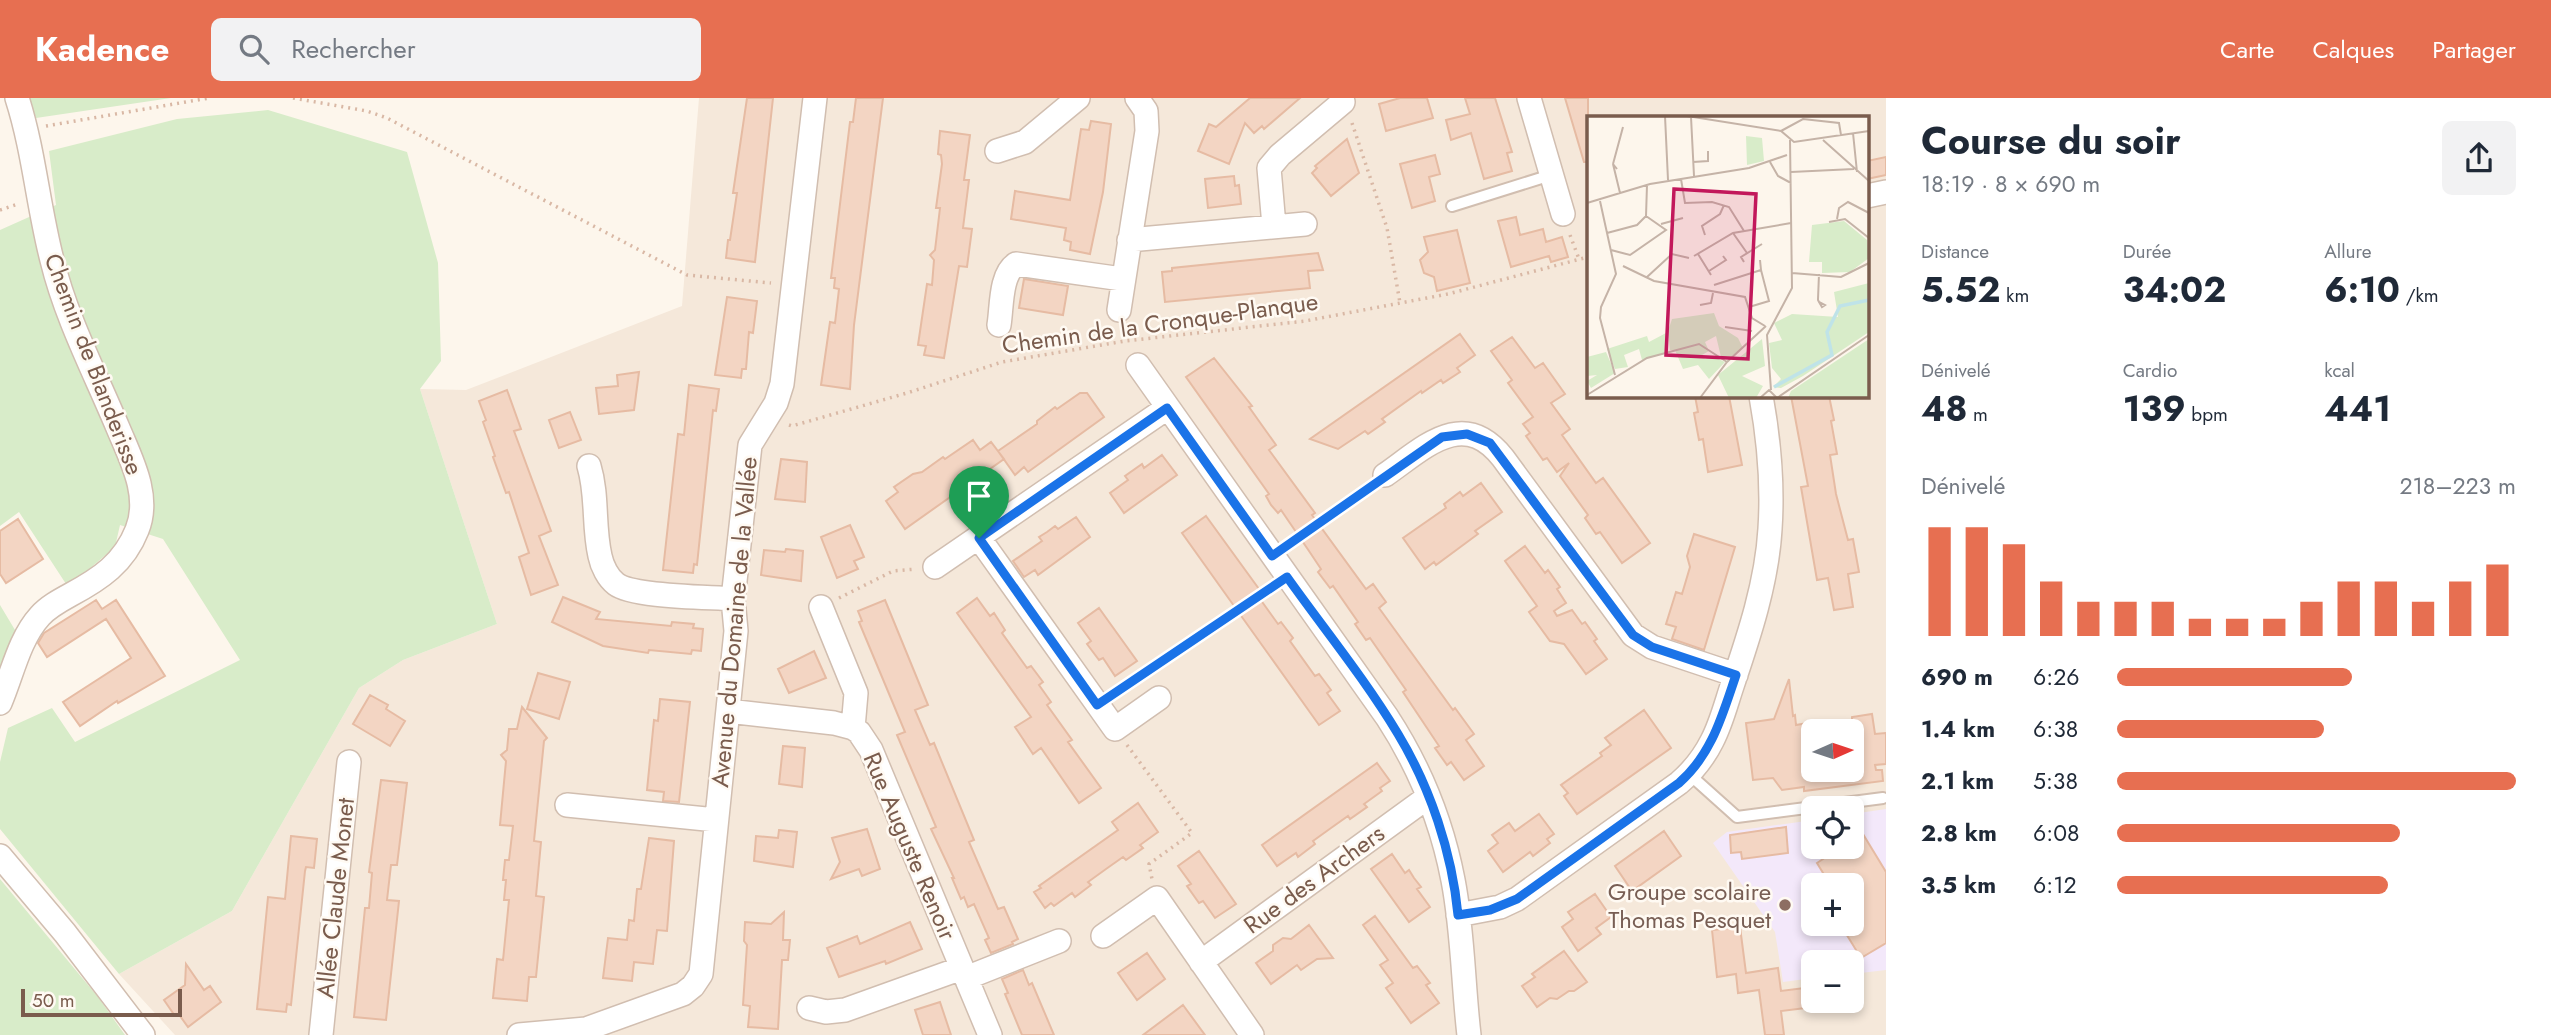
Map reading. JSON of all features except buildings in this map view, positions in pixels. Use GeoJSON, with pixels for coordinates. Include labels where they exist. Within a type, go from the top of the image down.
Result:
{"type":"FeatureCollection","features":[{"type":"Feature","properties":{"kind":"street","name":"Chemin de Blanderisse"},"geometry":{"type":"LineString","coordinates":[[0,703],[34,623],[54,604],[95,582],[114,567],[138,529],[142,508],[136,470],[56,275],[18,98]]}},
{"type":"Feature","properties":{"kind":"street","name":"Avenue du Domaine de la Vallée"},"geometry":{"type":"LineString","coordinates":[[519,1035],[598,1030],[676,998],[698,981],[702,966],[736,626],[733,599],[750,445],[776,402],[782,384],[815,98]]}},
{"type":"Feature","properties":{"kind":"street"},"geometry":{"type":"LineString","coordinates":[[997,150],[1025,142],[1078,98]]}},
{"type":"Feature","properties":{"kind":"street"},"geometry":{"type":"LineString","coordinates":[[1119,310],[1148,120],[1146,111],[1137,98]]}},
{"type":"Feature","properties":{"kind":"street"},"geometry":{"type":"LineString","coordinates":[[1529,98],[1563,214]]}},
{"type":"Feature","properties":{"kind":"street"},"geometry":{"type":"LineString","coordinates":[[1274,226],[1269,168],[1280,155],[1343,102]]}},
{"type":"Feature","properties":{"kind":"street"},"geometry":{"type":"LineString","coordinates":[[1868,196],[1886,192]]}},
{"type":"Feature","properties":{"kind":"street"},"geometry":{"type":"LineString","coordinates":[[1129,240],[1305,224]]}},
{"type":"Feature","properties":{"kind":"street"},"geometry":{"type":"LineString","coordinates":[[999,326],[1005,281],[1008,272],[1016,264],[1122,279]]}},
{"type":"Feature","properties":{"kind":"street"},"geometry":{"type":"LineString","coordinates":[[1138,365],[1399,735],[1428,797],[1450,866],[1458,915],[1469,1035]]}},
{"type":"Feature","properties":{"kind":"street"},"geometry":{"type":"LineString","coordinates":[[1458,915],[1490,910],[1517,899],[1689,774],[1713,740],[1736,675],[1760,590],[1770,533],[1769,452],[1761,397]]}},
{"type":"Feature","properties":{"kind":"street"},"geometry":{"type":"LineString","coordinates":[[935,568],[1167,408]]}},
{"type":"Feature","properties":{"kind":"street"},"geometry":{"type":"LineString","coordinates":[[1385,475],[1442,437],[1462,434],[1485,440],[1503,458],[1633,635],[1652,647],[1736,675]]}},
{"type":"Feature","properties":{"kind":"street"},"geometry":{"type":"LineString","coordinates":[[589,466],[595,489],[599,556],[616,584],[638,592],[733,599]]}},
{"type":"Feature","properties":{"kind":"street"},"geometry":{"type":"LineString","coordinates":[[979,538],[1115,729],[1159,698]]}},
{"type":"Feature","properties":{"kind":"street","name":"Rue Auguste Renoir"},"geometry":{"type":"LineString","coordinates":[[821,607],[856,693],[853,727]]}},
{"type":"Feature","properties":{"kind":"street","name":"Rue Auguste Renoir"},"geometry":{"type":"LineString","coordinates":[[727,710],[834,723],[853,727],[859,732],[871,750],[990,1035]]}},
{"type":"Feature","properties":{"kind":"street","name":"Allée Claude Monet"},"geometry":{"type":"LineString","coordinates":[[321,1035],[349,762]]}},
{"type":"Feature","properties":{"kind":"street","name":"Rue des Archers"},"geometry":{"type":"LineString","coordinates":[[1201,962],[1428,797]]}},
{"type":"Feature","properties":{"kind":"street","name":"Avenue du Domaine de la Vallée"},"geometry":{"type":"LineString","coordinates":[[567,805],[716,820]]}},
{"type":"Feature","properties":{"kind":"street"},"geometry":{"type":"LineString","coordinates":[[0,856],[84,957],[143,1035]]}},
{"type":"Feature","properties":{"kind":"street"},"geometry":{"type":"LineString","coordinates":[[1103,936],[1157,898],[1252,1035]]}},
{"type":"Feature","properties":{"kind":"street","name":"Rue Auguste Renoir"},"geometry":{"type":"LineString","coordinates":[[809,1008],[826,1012],[845,1010],[1059,941]]}},
{"type":"Feature","properties":{"kind":"lane"},"geometry":{"type":"LineString","coordinates":[[1452,206],[1551,175]]}},
{"type":"Feature","properties":{"kind":"lane"},"geometry":{"type":"LineString","coordinates":[[1689,774],[1737,817],[1883,798]]}},
{"type":"Feature","properties":{"kind":"path"},"geometry":{"type":"LineString","coordinates":[[26,130],[209,98]]}},
{"type":"Feature","properties":{"kind":"path"},"geometry":{"type":"LineString","coordinates":[[293,98],[367,111],[387,118],[687,275],[794,285]]}},
{"type":"Feature","properties":{"kind":"path"},"geometry":{"type":"LineString","coordinates":[[1343,102],[1384,218],[1400,303]]}},
{"type":"Feature","properties":{"kind":"path"},"geometry":{"type":"LineString","coordinates":[[1563,214],[1579,260]]}},
{"type":"Feature","properties":{"kind":"path","name":"Chemin de la Cronque-Planque"},"geometry":{"type":"LineString","coordinates":[[768,415],[792,426],[1002,362],[1125,341],[1305,321],[1479,286],[1587,257]]}},
{"type":"Feature","properties":{"kind":"path"},"geometry":{"type":"LineString","coordinates":[[1272,556],[1385,475]]}},
{"type":"Feature","properties":{"kind":"path"},"geometry":{"type":"LineString","coordinates":[[821,607],[893,571],[935,568]]}},
{"type":"Feature","properties":{"kind":"path"},"geometry":{"type":"LineString","coordinates":[[1097,705],[1287,577]]}},
{"type":"Feature","properties":{"kind":"path"},"geometry":{"type":"LineString","coordinates":[[1115,729],[1192,833],[1149,864],[1157,898]]}},
{"type":"Feature","properties":{"kind":"shaded area"},"geometry":{"type":"Polygon","coordinates":[[[699,98],[1886,98],[1886,1035],[175,1035],[119,974],[232,911],[359,688],[403,660],[497,624],[420,389],[466,390],[682,306],[699,98]]]}},
{"type":"Feature","properties":{"kind":"shaded area","name":"Groupe scolaire Thomas Pesquet"},"geometry":{"type":"Polygon","coordinates":[[[1886,809],[1886,970],[1864,973],[1864,950],[1801,950],[1801,980],[1783,982],[1775,932],[1713,843],[1727,832],[1801,822],[1801,859],[1864,859],[1864,812],[1886,809]]]}},
{"type":"Feature","properties":{"kind":"green space"},"geometry":{"type":"Polygon","coordinates":[[[29,98],[171,98],[36,118],[29,98]]]}},
{"type":"Feature","properties":{"kind":"green space"},"geometry":{"type":"Polygon","coordinates":[[[268,110],[407,152],[438,263],[441,361],[420,389],[497,624],[403,660],[359,688],[232,911],[119,974],[0,829],[0,762],[8,728],[52,708],[75,742],[240,660],[163,539],[120,525],[115,547],[68,587],[19,512],[0,526],[0,230],[56,205],[49,151],[177,119],[268,110]]]}},
{"type":"Feature","properties":{"kind":"green space"},"geometry":{"type":"Polygon","coordinates":[[[0,605],[15,630],[0,671],[0,605]]]}},
{"type":"Feature","properties":{"kind":"green space"},"geometry":{"type":"Polygon","coordinates":[[[0,879],[98,997],[125,1035],[0,1035],[0,879]]]}},
{"type":"Feature","properties":{"kind":"place","name":"Groupe scolaire Thomas Pesquet"},"geometry":{"type":"Point","coordinates":[1785,905]}},
{"type":"Feature","properties":{"kind":"route"},"geometry":{"type":"LineString","coordinates":[[1167,408],[1272,556],[1434,441],[1451,434],[1467,434],[1485,440],[1496,449],[1633,635],[1652,647],[1736,675],[1713,740],[1699,763],[1679,783],[1517,899],[1490,910],[1458,915],[1454,883],[1438,824],[1409,753],[1387,717],[1287,577],[1097,705],[979,538],[1167,408]]}}]}
